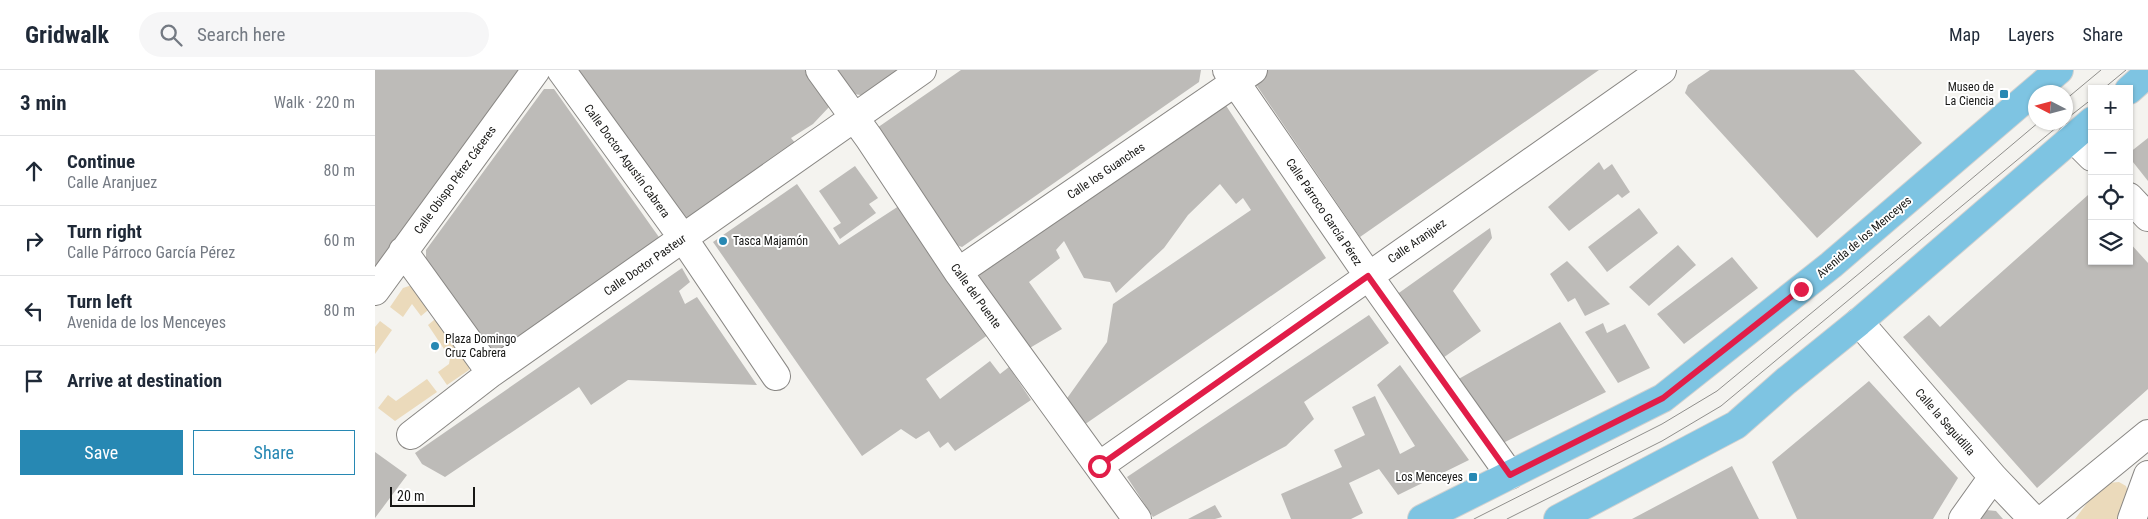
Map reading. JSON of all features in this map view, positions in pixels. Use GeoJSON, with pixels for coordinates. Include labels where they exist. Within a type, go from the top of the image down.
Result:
{"type":"FeatureCollection","features":[{"type":"Feature","properties":{"kind":"main road","name":"Avenida de los Menceyes"},"geometry":{"type":"LineString","coordinates":[[1422,519],[1663,398],[1831,266],[2059,70]]}},
{"type":"Feature","properties":{"kind":"main road"},"geometry":{"type":"LineString","coordinates":[[2133,86],[2148,73]]}},
{"type":"Feature","properties":{"kind":"main road"},"geometry":{"type":"LineString","coordinates":[[1558,519],[1736,425],[1785,381],[1859,322],[2082,129]]}},
{"type":"Feature","properties":{"kind":"street","name":"Calle Obispo Pérez Cáceres"},"geometry":{"type":"LineString","coordinates":[[375,290],[536,70]]}},
{"type":"Feature","properties":{"kind":"street","name":"Calle Doctor Agustín Cabrera"},"geometry":{"type":"LineString","coordinates":[[561,70],[683,238],[776,376]]}},
{"type":"Feature","properties":{"kind":"street","name":"Calle del Puente"},"geometry":{"type":"LineString","coordinates":[[820,70],[958,272],[1137,519]]}},
{"type":"Feature","properties":{"kind":"street","name":"Calle Doctor Pasteur"},"geometry":{"type":"LineString","coordinates":[[411,435],[491,373],[853,117],[923,70]]}},
{"type":"Feature","properties":{"kind":"street","name":"Calle Aranjuez"},"geometry":{"type":"LineString","coordinates":[[1099,466],[1662,70]]}},
{"type":"Feature","properties":{"kind":"street","name":"Calle Párroco García Pérez"},"geometry":{"type":"LineString","coordinates":[[1238,74],[1368,276],[1510,475]]}},
{"type":"Feature","properties":{"kind":"street","name":"Calle los Guanches"},"geometry":{"type":"LineString","coordinates":[[958,272],[1238,74]]}},
{"type":"Feature","properties":{"kind":"street"},"geometry":{"type":"LineString","coordinates":[[2082,129],[2088,146]]}},
{"type":"Feature","properties":{"kind":"street"},"geometry":{"type":"LineString","coordinates":[[2133,201],[2148,217]]}},
{"type":"Feature","properties":{"kind":"street"},"geometry":{"type":"LineString","coordinates":[[403,251],[491,373]]}},
{"type":"Feature","properties":{"kind":"street","name":"Calle la Seguidilla"},"geometry":{"type":"LineString","coordinates":[[1859,322],[1993,478],[2033,519]]}},
{"type":"Feature","properties":{"kind":"street"},"geometry":{"type":"LineString","coordinates":[[2044,519],[2148,434]]}},
{"type":"Feature","properties":{"kind":"street"},"geometry":{"type":"LineString","coordinates":[[2132,519],[2148,475]]}},
{"type":"Feature","properties":{"kind":"street"},"geometry":{"type":"LineString","coordinates":[[1963,519],[1993,478]]}},
{"type":"Feature","properties":{"kind":"shaded area"},"geometry":{"type":"Polygon","coordinates":[[[415,286],[433,306],[421,316],[412,304],[403,317],[390,307],[403,288],[415,286]]]}},
{"type":"Feature","properties":{"kind":"shaded area"},"geometry":{"type":"Polygon","coordinates":[[[440,315],[471,365],[469,370],[447,385],[438,372],[449,364],[450,358],[428,325],[440,315]]]}},
{"type":"Feature","properties":{"kind":"shaded area"},"geometry":{"type":"Polygon","coordinates":[[[380,321],[392,330],[375,354],[375,327],[380,321]]]}},
{"type":"Feature","properties":{"kind":"shaded area"},"geometry":{"type":"Polygon","coordinates":[[[427,379],[437,392],[395,421],[378,408],[388,395],[396,401],[427,379]]]}},
{"type":"Feature","properties":{"kind":"shaded area"},"geometry":{"type":"Polygon","coordinates":[[[2119,482],[2126,486],[2128,492],[2117,519],[2075,519],[2093,495],[2107,483],[2119,482]]]}},
{"type":"Feature","properties":{"kind":"building"},"geometry":{"type":"Polygon","coordinates":[[[375,70],[519,70],[375,269],[375,70]]]}},
{"type":"Feature","properties":{"kind":"building"},"geometry":{"type":"Polygon","coordinates":[[[574,70],[808,70],[830,106],[813,124],[791,138],[797,145],[685,223],[574,70]]]}},
{"type":"Feature","properties":{"kind":"building"},"geometry":{"type":"Polygon","coordinates":[[[837,70],[904,70],[867,96],[854,94],[837,70]]]}},
{"type":"Feature","properties":{"kind":"building"},"geometry":{"type":"Polygon","coordinates":[[[961,70],[1201,70],[1199,82],[962,247],[951,243],[874,130],[961,70]]]}},
{"type":"Feature","properties":{"kind":"building"},"geometry":{"type":"Polygon","coordinates":[[[1267,70],[1599,70],[1360,237],[1253,80],[1267,70]]]}},
{"type":"Feature","properties":{"kind":"building"},"geometry":{"type":"Polygon","coordinates":[[[1710,70],[1854,70],[1922,143],[1817,238],[1685,93],[1688,85],[1710,70]]]}},
{"type":"Feature","properties":{"kind":"building"},"geometry":{"type":"Polygon","coordinates":[[[544,89],[554,89],[661,240],[499,351],[490,351],[426,259],[426,250],[544,89]]]}},
{"type":"Feature","properties":{"kind":"building"},"geometry":{"type":"Polygon","coordinates":[[[1223,101],[1326,258],[1081,427],[1063,404],[1107,342],[1113,304],[1251,210],[1243,198],[1236,204],[1220,184],[1188,215],[1164,248],[1116,293],[1110,282],[1084,278],[1064,241],[1056,250],[1060,258],[1029,282],[1062,329],[1028,349],[979,279],[980,272],[1223,101]]]}},
{"type":"Feature","properties":{"kind":"building"},"geometry":{"type":"Polygon","coordinates":[[[2148,138],[2148,181],[2133,162],[2133,150],[2148,138]]]}},
{"type":"Feature","properties":{"kind":"building"},"geometry":{"type":"Polygon","coordinates":[[[1599,162],[1604,170],[1612,164],[1630,192],[1622,198],[1618,194],[1569,231],[1548,207],[1599,162]]]}},
{"type":"Feature","properties":{"kind":"building"},"geometry":{"type":"Polygon","coordinates":[[[855,166],[878,198],[869,204],[876,213],[840,239],[833,228],[841,223],[819,191],[855,166]]]}},
{"type":"Feature","properties":{"kind":"building"},"geometry":{"type":"Polygon","coordinates":[[[797,184],[839,245],[905,202],[992,332],[926,379],[940,399],[990,361],[1000,374],[1009,367],[1031,400],[955,451],[948,442],[940,448],[929,431],[916,439],[901,429],[862,456],[713,242],[797,184]]]}},
{"type":"Feature","properties":{"kind":"building"},"geometry":{"type":"Polygon","coordinates":[[[2088,195],[2088,265],[2133,265],[2133,246],[2148,263],[2148,389],[2037,488],[1903,337],[1929,315],[1940,327],[2088,195]]]}},
{"type":"Feature","properties":{"kind":"building"},"geometry":{"type":"Polygon","coordinates":[[[1639,208],[1658,233],[1607,272],[1588,247],[1639,208]]]}},
{"type":"Feature","properties":{"kind":"building"},"geometry":{"type":"Polygon","coordinates":[[[1490,228],[1492,238],[1453,291],[1481,331],[1440,360],[1396,295],[1490,228]]]}},
{"type":"Feature","properties":{"kind":"building"},"geometry":{"type":"Polygon","coordinates":[[[1678,245],[1696,265],[1649,306],[1629,287],[1678,245]]]}},
{"type":"Feature","properties":{"kind":"building"},"geometry":{"type":"Polygon","coordinates":[[[1732,257],[1758,288],[1684,344],[1657,314],[1732,257]]]}},
{"type":"Feature","properties":{"kind":"building"},"geometry":{"type":"Polygon","coordinates":[[[1567,261],[1610,304],[1585,316],[1575,298],[1568,302],[1550,274],[1567,261]]]}},
{"type":"Feature","properties":{"kind":"building"},"geometry":{"type":"Polygon","coordinates":[[[682,268],[690,282],[679,291],[685,304],[697,297],[757,385],[628,380],[591,405],[579,387],[445,477],[422,464],[415,453],[682,268]]]}},
{"type":"Feature","properties":{"kind":"building"},"geometry":{"type":"Polygon","coordinates":[[[1369,315],[1389,343],[1304,402],[1314,419],[1286,446],[1153,517],[1127,477],[1369,315]]]}},
{"type":"Feature","properties":{"kind":"building"},"geometry":{"type":"Polygon","coordinates":[[[1560,322],[1606,392],[1501,444],[1455,381],[1560,322]]]}},
{"type":"Feature","properties":{"kind":"building"},"geometry":{"type":"Polygon","coordinates":[[[1603,323],[1607,333],[1625,324],[1650,368],[1618,383],[1585,332],[1603,323]]]}},
{"type":"Feature","properties":{"kind":"building"},"geometry":{"type":"Polygon","coordinates":[[[1400,365],[1469,460],[1398,495],[1379,469],[1349,483],[1363,513],[1351,519],[1291,519],[1281,494],[1342,467],[1334,450],[1365,435],[1352,407],[1375,396],[1400,454],[1415,446],[1377,385],[1400,365]]]}},
{"type":"Feature","properties":{"kind":"building"},"geometry":{"type":"Polygon","coordinates":[[[1869,381],[1958,478],[1933,519],[1797,519],[1772,462],[1869,381]]]}},
{"type":"Feature","properties":{"kind":"building"},"geometry":{"type":"Polygon","coordinates":[[[375,452],[407,475],[375,518],[375,452]]]}},
{"type":"Feature","properties":{"kind":"building"},"geometry":{"type":"Polygon","coordinates":[[[1732,466],[1759,519],[1632,519],[1732,466]]]}},
{"type":"Feature","properties":{"kind":"building"},"geometry":{"type":"Polygon","coordinates":[[[1215,505],[1222,517],[1215,519],[1188,519],[1215,505]]]}},
{"type":"Feature","properties":{"kind":"building"},"geometry":{"type":"Polygon","coordinates":[[[1986,510],[1996,511],[2003,519],[1980,519],[1986,510]]]}},
{"type":"Feature","properties":{"kind":"tram line"},"geometry":{"type":"LineString","coordinates":[[2073,93],[2101,70]]}},
{"type":"Feature","properties":{"kind":"tram line"},"geometry":{"type":"LineString","coordinates":[[2108,85],[2126,70]]}},
{"type":"Feature","properties":{"kind":"tram line"},"geometry":{"type":"LineString","coordinates":[[2073,114],[2088,102]]}},
{"type":"Feature","properties":{"kind":"tram line"},"geometry":{"type":"LineString","coordinates":[[1474,519],[1662,424],[1717,391],[2030,130]]}},
{"type":"Feature","properties":{"kind":"tram line"},"geometry":{"type":"LineString","coordinates":[[1507,519],[1662,441],[1721,406],[2053,130]]}},
{"type":"Feature","properties":{"kind":"place","name":"Museo de La Ciencia"},"geometry":{"type":"Point","coordinates":[2004,94]}},
{"type":"Feature","properties":{"kind":"place","name":"Tasca Majamón"},"geometry":{"type":"Point","coordinates":[723,241]}},
{"type":"Feature","properties":{"kind":"place","name":"Plaza Domingo Cruz Cabrera"},"geometry":{"type":"Point","coordinates":[435,346]}},
{"type":"Feature","properties":{"kind":"place","name":"Los Menceyes"},"geometry":{"type":"Point","coordinates":[1473,477]}},
{"type":"Feature","properties":{"kind":"route"},"geometry":{"type":"LineString","coordinates":[[1099,466],[1368,276],[1510,475],[1663,398],[1801,289]]}}]}
